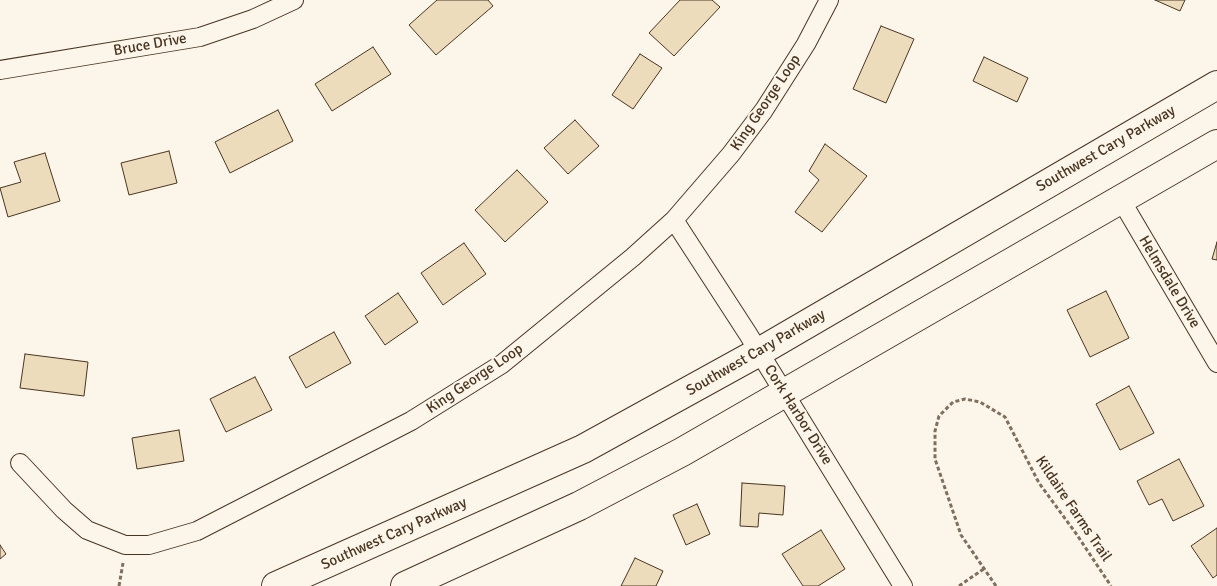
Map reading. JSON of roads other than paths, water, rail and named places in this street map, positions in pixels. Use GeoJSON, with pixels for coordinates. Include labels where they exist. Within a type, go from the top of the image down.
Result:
{"type":"FeatureCollection","features":[{"type":"Feature","properties":{"kind":"main road","name":"Southwest Cary Parkway"},"geometry":{"type":"LineString","coordinates":[[276,586],[583,449],[760,352],[1217,85]]}},
{"type":"Feature","properties":{"kind":"main road"},"geometry":{"type":"LineString","coordinates":[[405,586],[579,506],[682,452],[1217,144]]}},
{"type":"Feature","properties":{"kind":"street","name":"Bruce Drive"},"geometry":{"type":"LineString","coordinates":[[0,70],[200,37],[253,19],[294,0]]}},
{"type":"Feature","properties":{"kind":"street","name":"King George Loop"},"geometry":{"type":"LineString","coordinates":[[20,463],[64,510],[87,530],[125,545],[149,545],[198,530],[411,421],[502,364],[674,220],[731,154],[764,110],[806,44],[829,0]]}},
{"type":"Feature","properties":{"kind":"street","name":"Helmsdale Drive"},"geometry":{"type":"LineString","coordinates":[[1121,200],[1217,363]]}},
{"type":"Feature","properties":{"kind":"street","name":"Cork Harbor Drive"},"geometry":{"type":"LineString","coordinates":[[674,220],[711,274],[760,352],[898,584]]}}]}
